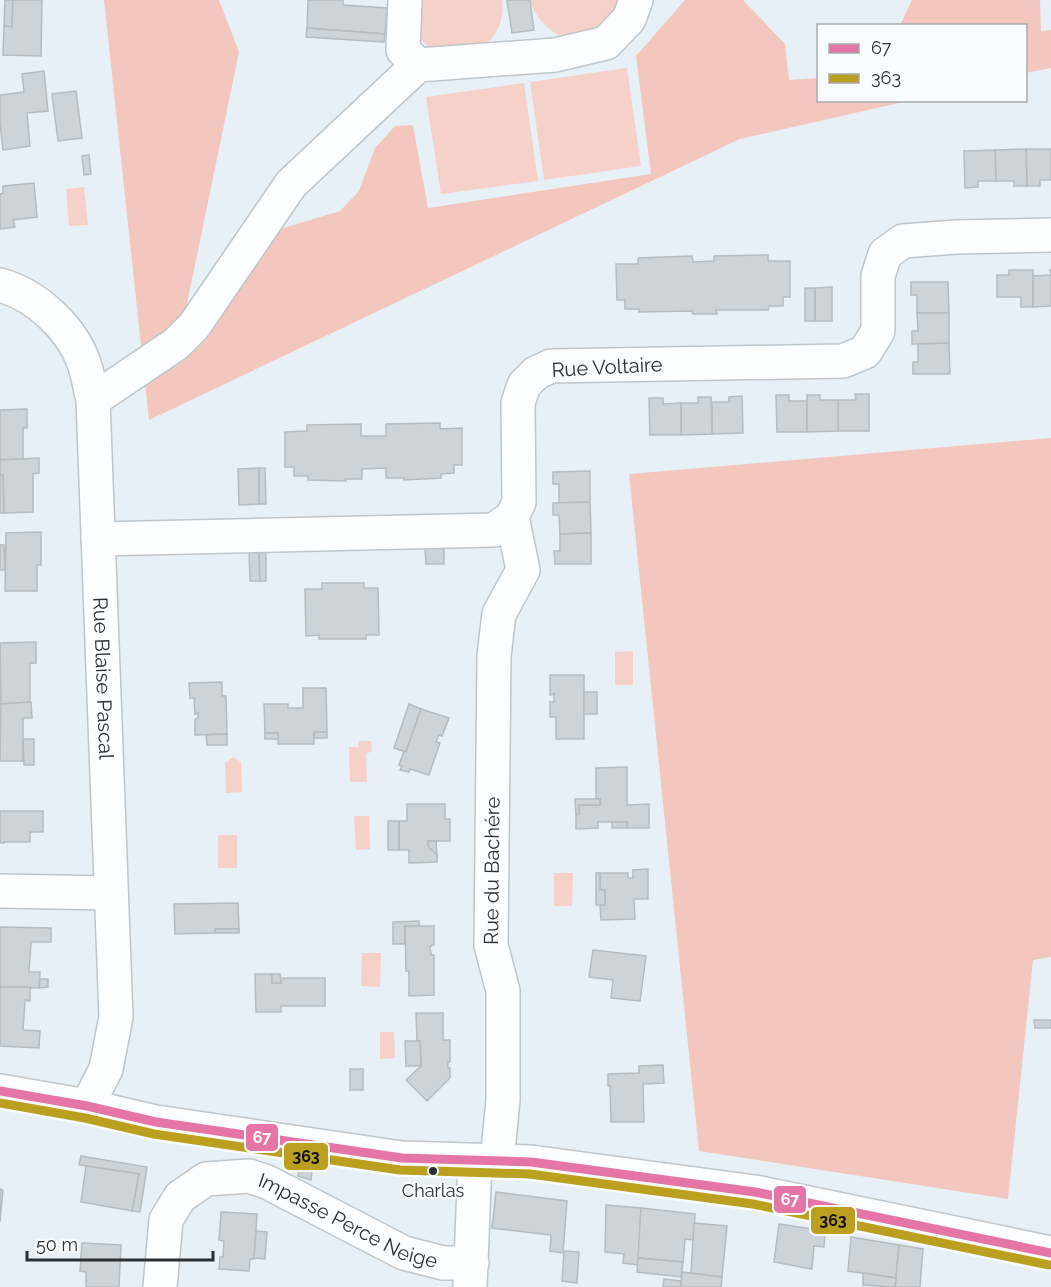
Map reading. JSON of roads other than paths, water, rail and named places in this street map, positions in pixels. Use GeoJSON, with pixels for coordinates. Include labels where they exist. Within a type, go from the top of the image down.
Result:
{"type":"FeatureCollection","features":[{"type":"Feature","properties":{"kind":"street"},"geometry":{"type":"LineString","coordinates":[[405,0],[403,50],[418,65]]}},
{"type":"Feature","properties":{"kind":"street"},"geometry":{"type":"LineString","coordinates":[[93,400],[176,344],[194,326],[291,184],[418,65],[555,54],[606,43],[629,19],[636,0]]}},
{"type":"Feature","properties":{"kind":"street","name":"Rue Voltaire"},"geometry":{"type":"LineString","coordinates":[[512,517],[519,502],[518,404],[524,385],[536,373],[551,366],[570,365],[843,361],[865,352],[878,330],[878,276],[885,254],[903,241],[957,237],[1051,235]]}},
{"type":"Feature","properties":{"kind":"street","name":"Rue Blaise Pascal"},"geometry":{"type":"LineString","coordinates":[[0,285],[14,289],[41,305],[68,335],[83,361],[93,400],[116,1017],[106,1069],[87,1106]]}},
{"type":"Feature","properties":{"kind":"street"},"geometry":{"type":"LineString","coordinates":[[98,539],[494,530],[512,517]]}},
{"type":"Feature","properties":{"kind":"street","name":"Rue du Bachére"},"geometry":{"type":"LineString","coordinates":[[471,1275],[486,1161],[503,1100],[502,991],[491,945],[494,656],[500,614],[523,570],[512,517]]}},
{"type":"Feature","properties":{"kind":"street"},"geometry":{"type":"LineString","coordinates":[[0,891],[111,893]]}},
{"type":"Feature","properties":{"kind":"street"},"geometry":{"type":"LineString","coordinates":[[0,1091],[87,1106],[156,1122],[402,1158],[531,1162],[755,1192],[1051,1253]]}},
{"type":"Feature","properties":{"kind":"street","name":"Impasse Perce Neige"},"geometry":{"type":"LineString","coordinates":[[160,1287],[166,1220],[180,1197],[206,1179],[249,1176],[267,1182],[404,1253],[443,1263],[471,1275]]}},
{"type":"Feature","properties":{"kind":"place","name":"Charlas"},"geometry":{"type":"Point","coordinates":[433,1171]}}]}
